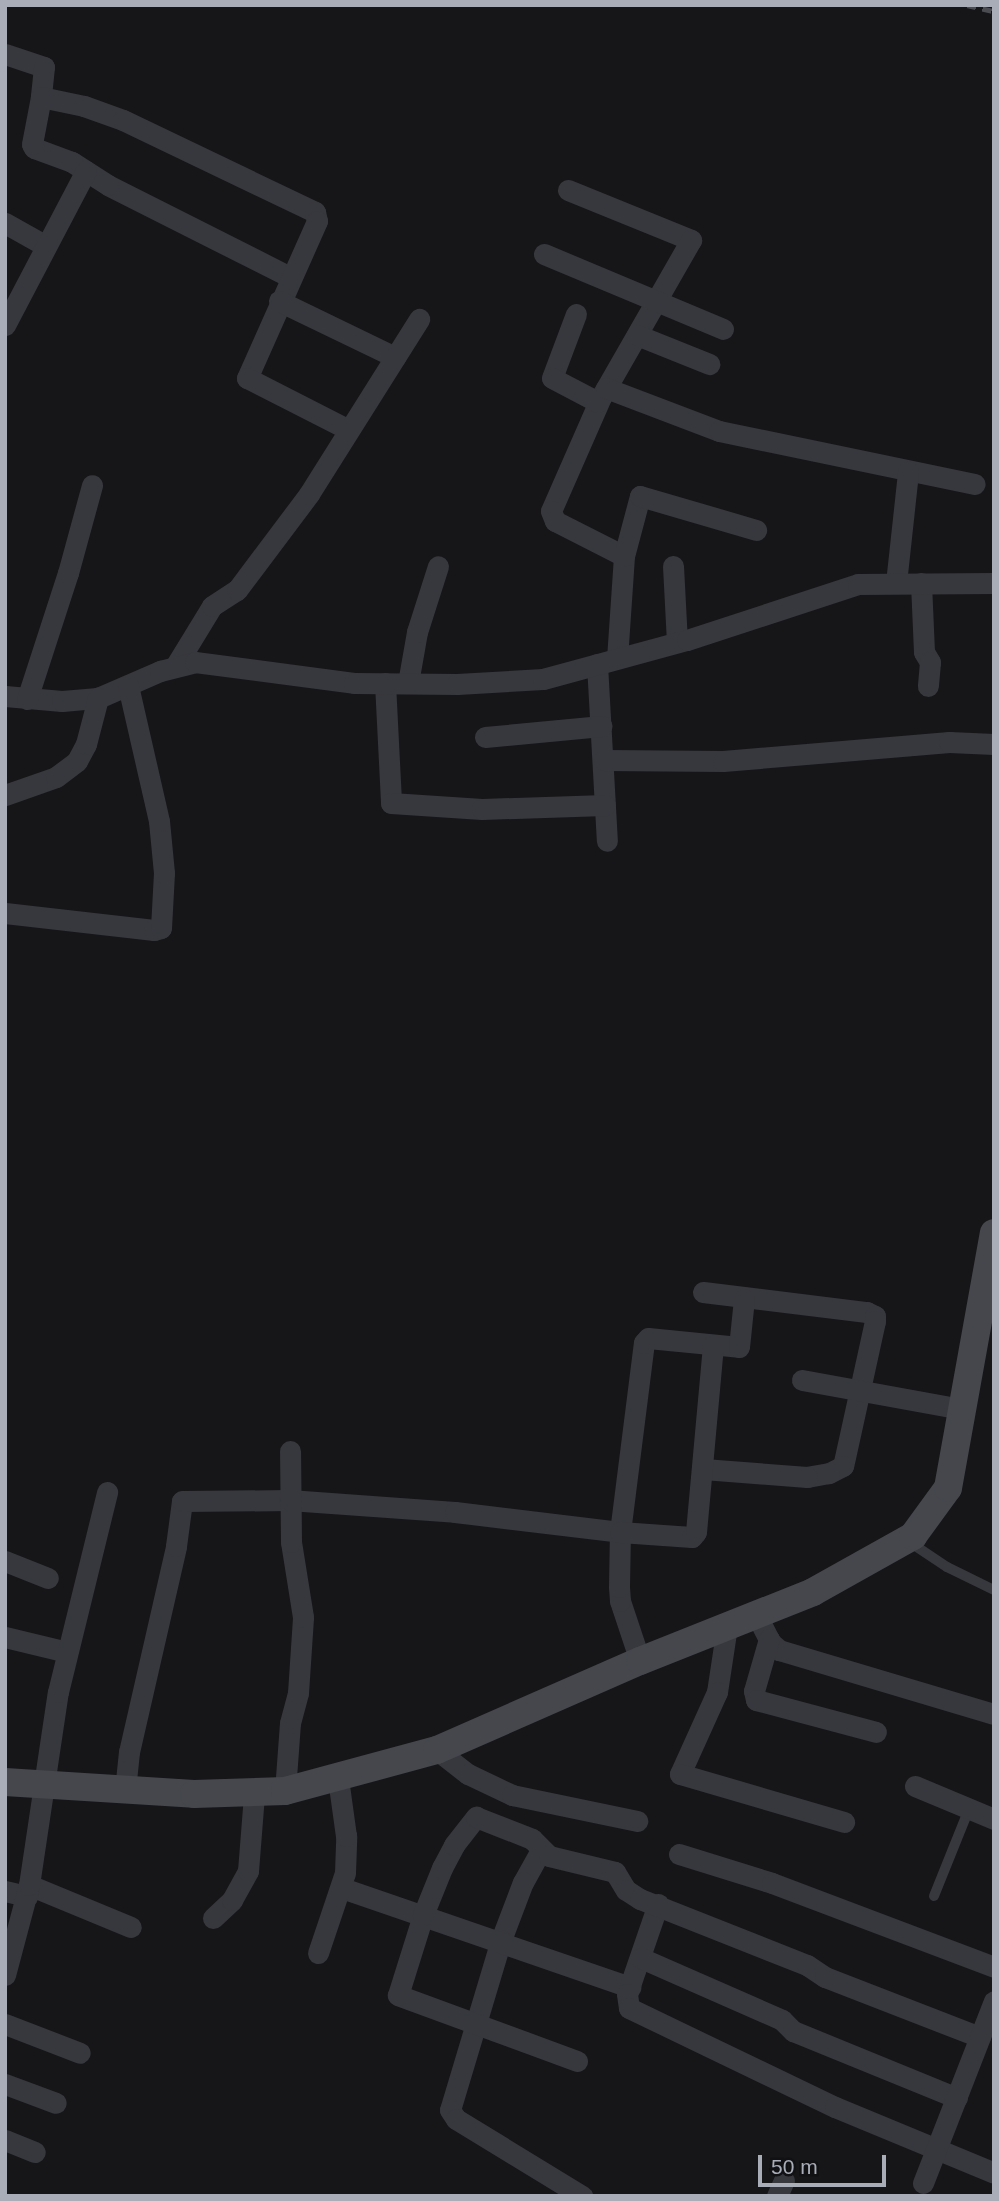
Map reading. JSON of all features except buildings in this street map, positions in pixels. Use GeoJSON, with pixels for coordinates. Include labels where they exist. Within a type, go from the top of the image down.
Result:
{"type":"FeatureCollection","features":[{"type":"Feature","properties":{"kind":"main road"},"geometry":{"type":"LineString","coordinates":[[5,1782],[125,1790],[254,1794],[285,1791],[438,1750],[640,1661],[813,1592],[913,1536],[947,1488],[994,1233]]}},
{"type":"Feature","properties":{"kind":"street"},"geometry":{"type":"LineString","coordinates":[[5,54],[44,67],[33,146],[290,277]]}},
{"type":"Feature","properties":{"kind":"street"},"geometry":{"type":"LineString","coordinates":[[41,98],[46,96],[123,120],[315,212],[317,221],[279,301],[247,378],[348,430]]}},
{"type":"Feature","properties":{"kind":"street"},"geometry":{"type":"LineString","coordinates":[[5,325],[86,171]]}},
{"type":"Feature","properties":{"kind":"street"},"geometry":{"type":"LineString","coordinates":[[568,190],[691,240],[602,395],[551,516],[624,556]]}},
{"type":"Feature","properties":{"kind":"street"},"geometry":{"type":"LineString","coordinates":[[5,223],[46,246]]}},
{"type":"Feature","properties":{"kind":"street"},"geometry":{"type":"LineString","coordinates":[[544,254],[723,329]]}},
{"type":"Feature","properties":{"kind":"street"},"geometry":{"type":"LineString","coordinates":[[279,301],[395,357]]}},
{"type":"Feature","properties":{"kind":"street"},"geometry":{"type":"LineString","coordinates":[[576,314],[552,378],[719,431],[975,484]]}},
{"type":"Feature","properties":{"kind":"street"},"geometry":{"type":"LineString","coordinates":[[176,665],[212,606],[237,590],[309,494],[419,320]]}},
{"type":"Feature","properties":{"kind":"street"},"geometry":{"type":"LineString","coordinates":[[637,335],[709,363]]}},
{"type":"Feature","properties":{"kind":"street"},"geometry":{"type":"LineString","coordinates":[[896,583],[908,472]]}},
{"type":"Feature","properties":{"kind":"street"},"geometry":{"type":"LineString","coordinates":[[27,699],[68,573],[92,485]]}},
{"type":"Feature","properties":{"kind":"street"},"geometry":{"type":"LineString","coordinates":[[607,841],[601,726],[607,661],[624,556],[640,496],[756,530]]}},
{"type":"Feature","properties":{"kind":"street"},"geometry":{"type":"LineString","coordinates":[[408,683],[414,642],[438,566]]}},
{"type":"Feature","properties":{"kind":"street"},"geometry":{"type":"LineString","coordinates":[[673,566],[677,642]]}},
{"type":"Feature","properties":{"kind":"street"},"geometry":{"type":"LineString","coordinates":[[920,583],[924,652],[930,662],[928,686]]}},
{"type":"Feature","properties":{"kind":"street"},"geometry":{"type":"LineString","coordinates":[[5,696],[62,701],[98,698],[176,665],[201,662],[346,682],[542,679],[677,642],[853,585],[994,583]]}},
{"type":"Feature","properties":{"kind":"street"},"geometry":{"type":"LineString","coordinates":[[385,683],[391,803],[482,809],[605,805]]}},
{"type":"Feature","properties":{"kind":"street"},"geometry":{"type":"LineString","coordinates":[[5,913],[154,930],[161,928],[164,873],[159,821],[128,686]]}},
{"type":"Feature","properties":{"kind":"street"},"geometry":{"type":"LineString","coordinates":[[5,795],[56,778],[77,761],[86,744],[98,698]]}},
{"type":"Feature","properties":{"kind":"street"},"geometry":{"type":"LineString","coordinates":[[485,737],[601,726]]}},
{"type":"Feature","properties":{"kind":"street"},"geometry":{"type":"LineString","coordinates":[[604,760],[750,760],[949,742],[994,744]]}},
{"type":"Feature","properties":{"kind":"street"},"geometry":{"type":"LineString","coordinates":[[703,1292],[873,1314],[875,1321],[846,1460],[837,1470],[807,1476],[703,1469]]}},
{"type":"Feature","properties":{"kind":"street"},"geometry":{"type":"LineString","coordinates":[[640,1661],[619,1595],[620,1532],[645,1340],[739,1347],[744,1299]]}},
{"type":"Feature","properties":{"kind":"street"},"geometry":{"type":"LineString","coordinates":[[125,1790],[129,1752],[176,1546],[182,1500],[289,1500],[455,1512],[620,1532],[694,1536],[703,1469],[713,1346]]}},
{"type":"Feature","properties":{"kind":"street"},"geometry":{"type":"LineString","coordinates":[[802,1380],[961,1409]]}},
{"type":"Feature","properties":{"kind":"street"},"geometry":{"type":"LineString","coordinates":[[285,1791],[288,1741],[298,1693],[303,1617],[291,1542],[290,1451]]}},
{"type":"Feature","properties":{"kind":"street"},"geometry":{"type":"LineString","coordinates":[[6,1968],[28,1890],[67,1652],[107,1492]]}},
{"type":"Feature","properties":{"kind":"street"},"geometry":{"type":"LineString","coordinates":[[5,1561],[48,1578]]}},
{"type":"Feature","properties":{"kind":"street"},"geometry":{"type":"LineString","coordinates":[[755,1614],[769,1639],[779,1650],[814,1663],[994,1714]]}},
{"type":"Feature","properties":{"kind":"street"},"geometry":{"type":"LineString","coordinates":[[727,1626],[717,1692],[680,1774],[844,1822]]}},
{"type":"Feature","properties":{"kind":"street"},"geometry":{"type":"LineString","coordinates":[[5,1637],[67,1652]]}},
{"type":"Feature","properties":{"kind":"street"},"geometry":{"type":"LineString","coordinates":[[769,1639],[754,1691],[755,1700],[876,1732]]}},
{"type":"Feature","properties":{"kind":"street"},"geometry":{"type":"LineString","coordinates":[[438,1750],[468,1774],[512,1795],[637,1821]]}},
{"type":"Feature","properties":{"kind":"street"},"geometry":{"type":"LineString","coordinates":[[318,1953],[342,1888],[346,1836],[338,1778]]}},
{"type":"Feature","properties":{"kind":"street"},"geometry":{"type":"LineString","coordinates":[[915,1786],[993,1816]]}},
{"type":"Feature","properties":{"kind":"street"},"geometry":{"type":"LineString","coordinates":[[213,1917],[232,1900],[248,1871],[254,1794]]}},
{"type":"Feature","properties":{"kind":"street"},"geometry":{"type":"LineString","coordinates":[[577,2061],[398,1995],[422,1915],[448,1856],[476,1817],[533,1839],[549,1856],[615,1872],[633,1895],[807,1965],[825,1977],[980,2037]]}},
{"type":"Feature","properties":{"kind":"street"},"geometry":{"type":"LineString","coordinates":[[541,1850],[523,1882],[501,1940],[450,2102],[452,2115],[582,2196]]}},
{"type":"Feature","properties":{"kind":"street"},"geometry":{"type":"LineString","coordinates":[[679,1854],[772,1883],[994,1967]]}},
{"type":"Feature","properties":{"kind":"street"},"geometry":{"type":"LineString","coordinates":[[342,1888],[501,1940],[630,1987]]}},
{"type":"Feature","properties":{"kind":"street"},"geometry":{"type":"LineString","coordinates":[[5,1891],[28,1890],[131,1927]]}},
{"type":"Feature","properties":{"kind":"street"},"geometry":{"type":"LineString","coordinates":[[658,1904],[626,2001],[632,2010],[835,2107],[994,2173]]}},
{"type":"Feature","properties":{"kind":"street"},"geometry":{"type":"LineString","coordinates":[[641,1958],[782,2020],[793,2031],[957,2098]]}},
{"type":"Feature","properties":{"kind":"street"},"geometry":{"type":"LineString","coordinates":[[923,2183],[939,2148],[994,2001]]}},
{"type":"Feature","properties":{"kind":"street"},"geometry":{"type":"LineString","coordinates":[[5,2024],[80,2053]]}},
{"type":"Feature","properties":{"kind":"street"},"geometry":{"type":"LineString","coordinates":[[5,2084],[56,2103]]}},
{"type":"Feature","properties":{"kind":"street"},"geometry":{"type":"LineString","coordinates":[[5,2140],[35,2152]]}},
{"type":"Feature","properties":{"kind":"lane"},"geometry":{"type":"LineString","coordinates":[[906,1539],[947,1567],[994,1590]]}},
{"type":"Feature","properties":{"kind":"lane"},"geometry":{"type":"LineString","coordinates":[[934,1896],[969,1809]]}},
{"type":"Feature","properties":{"kind":"railway"},"geometry":{"type":"LineString","coordinates":[[967,5],[994,11]]}}]}
